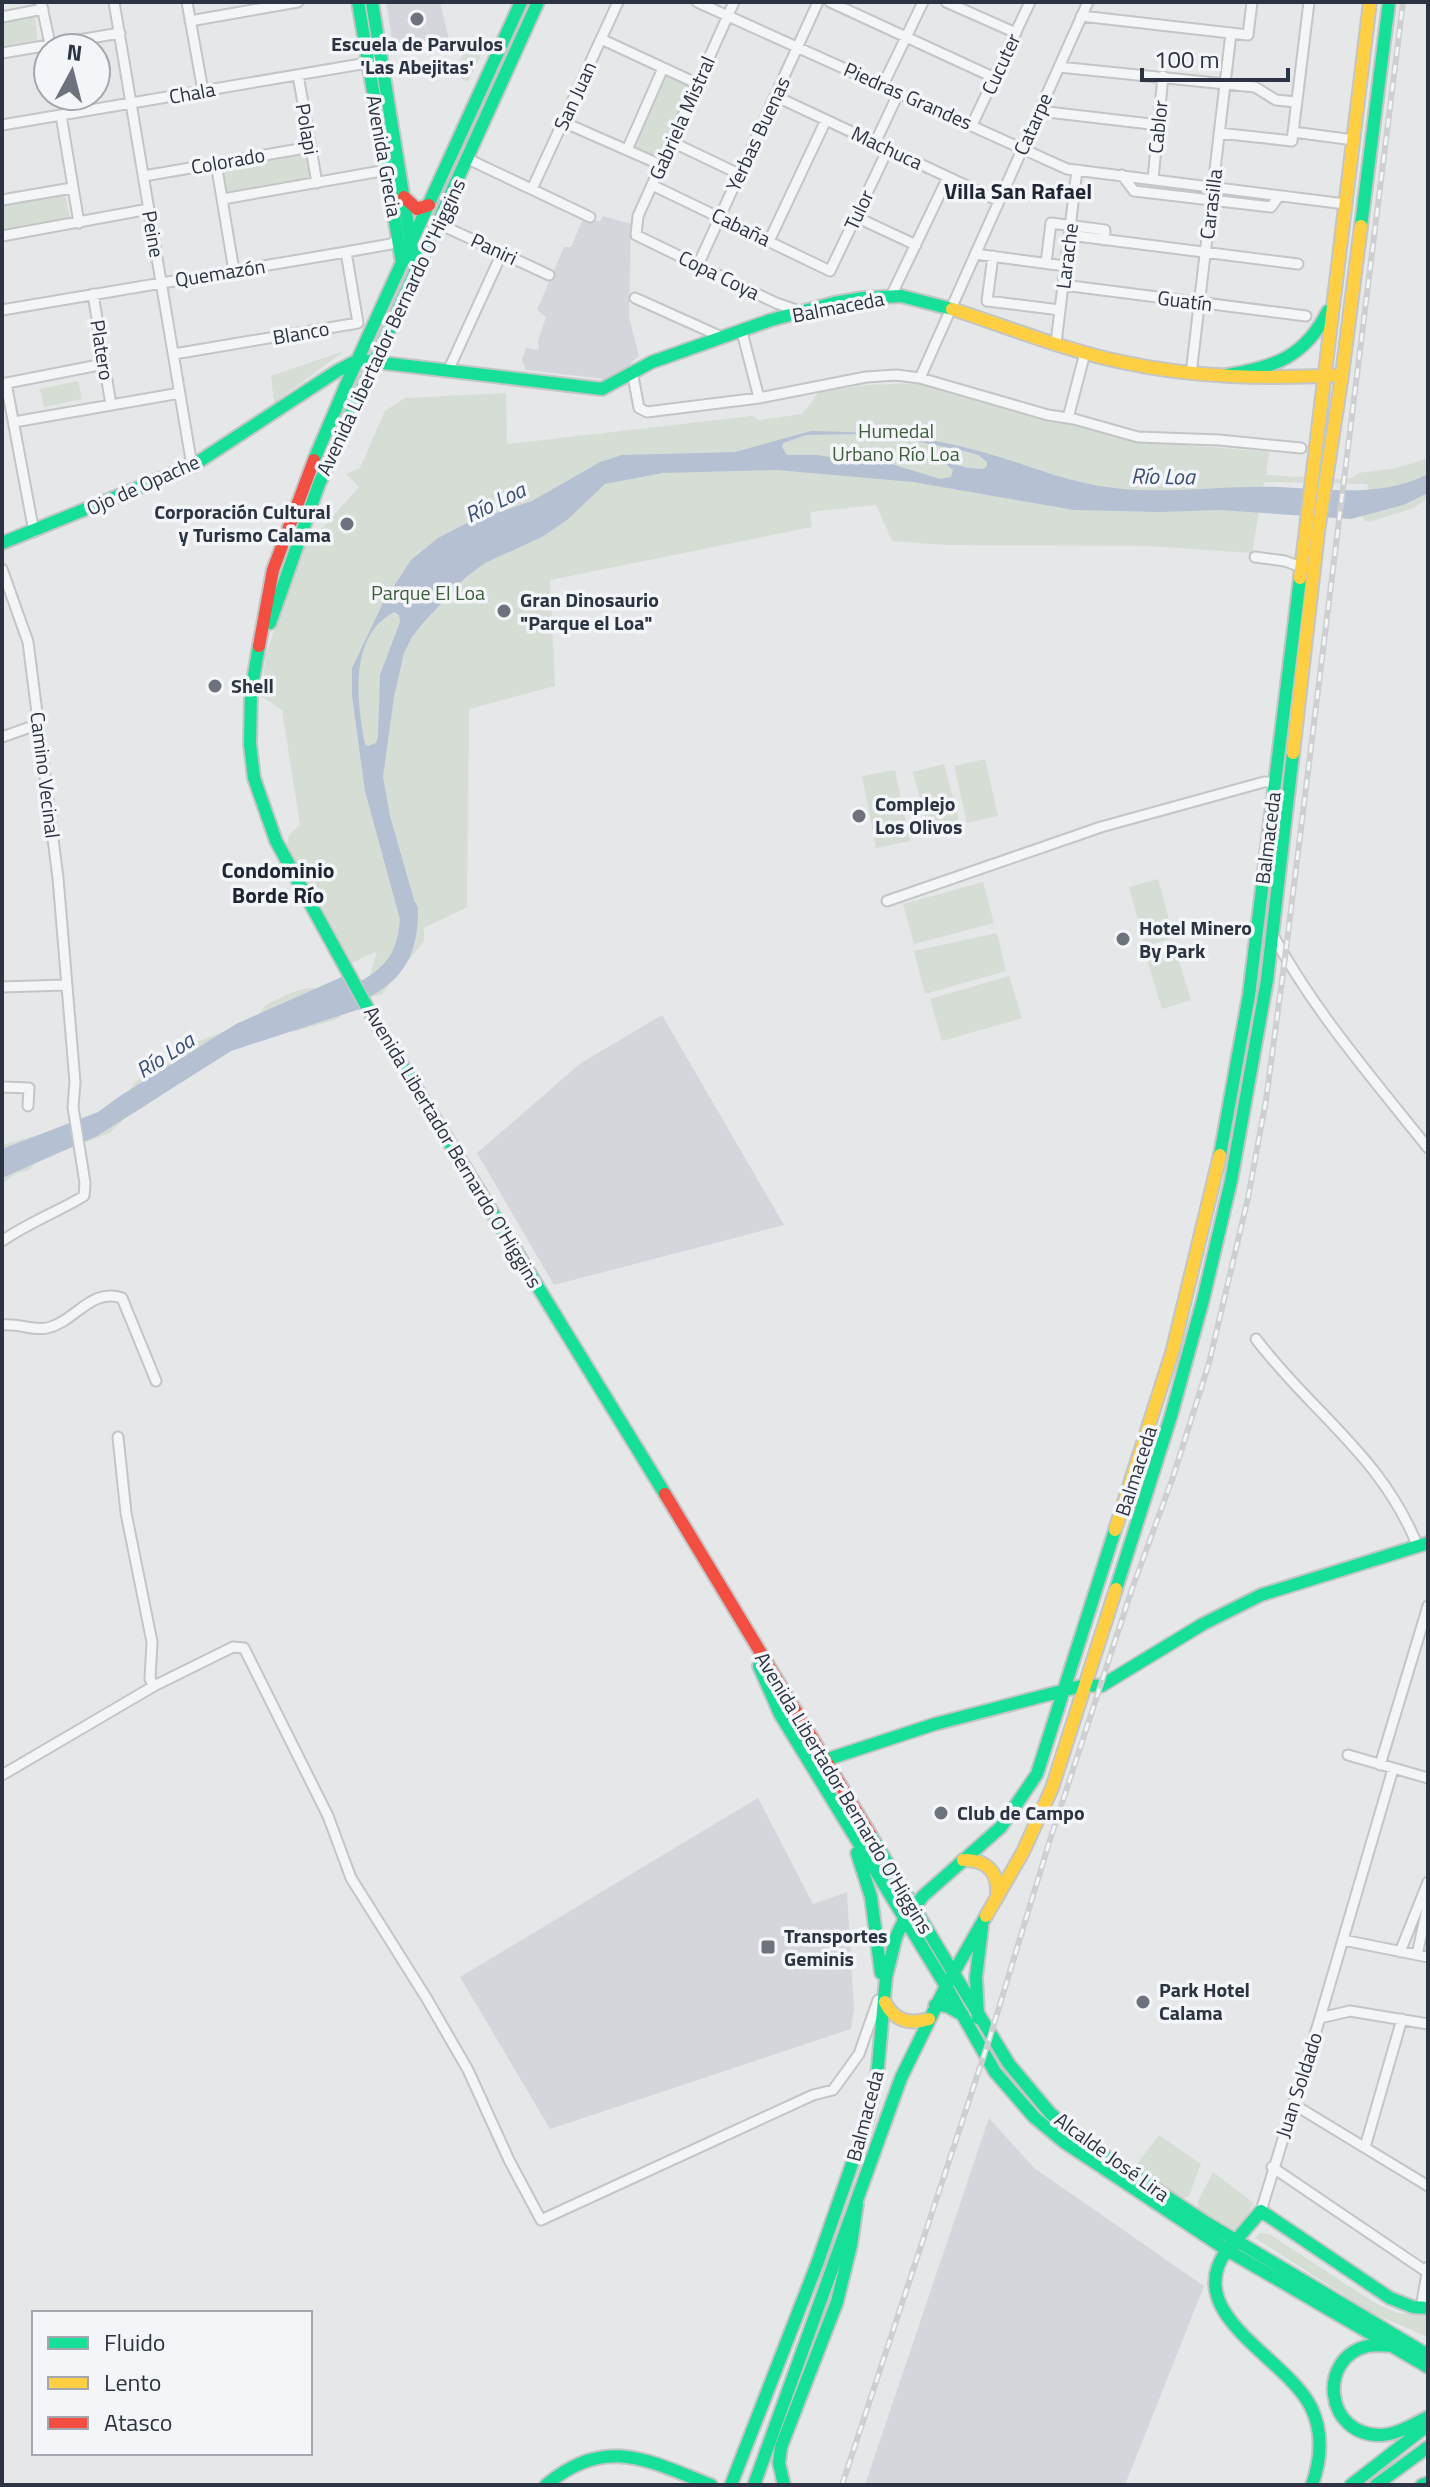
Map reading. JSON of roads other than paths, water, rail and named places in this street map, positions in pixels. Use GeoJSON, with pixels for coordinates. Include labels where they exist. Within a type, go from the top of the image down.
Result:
{"type":"FeatureCollection","features":[{"type":"Feature","properties":{"kind":"main road","name":"Avenida Grecia"},"geometry":{"type":"LineString","coordinates":[[358,2],[375,61],[404,197],[406,236]]}},
{"type":"Feature","properties":{"kind":"main road","name":"Avenida Grecia"},"geometry":{"type":"LineString","coordinates":[[372,2],[387,170],[416,275]]}},
{"type":"Feature","properties":{"kind":"main road","name":"Avenida Libertador Bernardo O'Higgins"},"geometry":{"type":"LineString","coordinates":[[521,2],[427,209],[406,236],[402,263],[290,519],[273,570],[251,692],[254,778],[276,841],[373,1018],[615,1411],[954,1974]]}},
{"type":"Feature","properties":{"kind":"main road","name":"Avenida Libertador Bernardo O'Higgins"},"geometry":{"type":"LineString","coordinates":[[258,657],[319,484],[538,2]]}},
{"type":"Feature","properties":{"kind":"main road","name":"Balmaceda"},"geometry":{"type":"LineString","coordinates":[[754,2485],[889,2109],[935,2005],[1023,1852],[1044,1809],[1192,1344],[1231,1181],[1267,980],[1320,464],[1325,376],[1370,2]]}},
{"type":"Feature","properties":{"kind":"main road","name":"Balmaceda"},"geometry":{"type":"LineString","coordinates":[[1320,464],[1342,375],[1389,2]]}},
{"type":"Feature","properties":{"kind":"main road"},"geometry":{"type":"LineString","coordinates":[[404,197],[417,209],[427,209]]}},
{"type":"Feature","properties":{"kind":"main road"},"geometry":{"type":"LineString","coordinates":[[1227,375],[1264,369],[1283,362],[1299,351],[1318,330],[1334,295]]}},
{"type":"Feature","properties":{"kind":"main road","name":"Balmaceda"},"geometry":{"type":"LineString","coordinates":[[358,360],[602,389],[617,384],[632,371],[652,362],[802,312],[891,296],[951,308],[1136,367],[1191,374],[1342,375]]}},
{"type":"Feature","properties":{"kind":"main road","name":"Ojo de Opache"},"geometry":{"type":"LineString","coordinates":[[2,543],[192,466],[358,360]]}},
{"type":"Feature","properties":{"kind":"main road","name":"Balmaceda"},"geometry":{"type":"LineString","coordinates":[[731,2485],[829,2233],[873,2099],[882,2042],[882,1989],[895,1938],[904,1919],[928,1888],[1000,1829],[1029,1789],[1043,1759],[1156,1409],[1202,1240],[1239,1058],[1301,567],[1312,531]]}},
{"type":"Feature","properties":{"kind":"main road"},"geometry":{"type":"LineString","coordinates":[[825,1760],[935,1724],[1085,1685],[1101,1686],[1203,1624],[1261,1595],[1423,1545]]}},
{"type":"Feature","properties":{"kind":"main road","name":"Avenida Libertador Bernardo O'Higgins"},"geometry":{"type":"LineString","coordinates":[[735,1611],[780,1714],[946,1986]]}},
{"type":"Feature","properties":{"kind":"main road"},"geometry":{"type":"LineString","coordinates":[[842,1816],[871,1897],[886,2006],[898,2019],[910,2023],[929,2019]]}},
{"type":"Feature","properties":{"kind":"main road"},"geometry":{"type":"LineString","coordinates":[[962,1860],[974,1859],[989,1866],[998,1882],[997,1895]]}},
{"type":"Feature","properties":{"kind":"main road"},"geometry":{"type":"LineString","coordinates":[[900,1887],[928,1888]]}},
{"type":"Feature","properties":{"kind":"main road"},"geometry":{"type":"LineString","coordinates":[[978,2018],[976,1977],[983,1920]]}},
{"type":"Feature","properties":{"kind":"main road","name":"Alcalde José Lira"},"geometry":{"type":"LineString","coordinates":[[954,1974],[978,2018],[1022,2081],[1065,2127],[1231,2245],[1428,2355]]}},
{"type":"Feature","properties":{"kind":"main road","name":"Alcalde José Lira"},"geometry":{"type":"LineString","coordinates":[[946,1986],[995,2072],[1041,2123],[1087,2158],[1428,2367]]}},
{"type":"Feature","properties":{"kind":"main road"},"geometry":{"type":"LineString","coordinates":[[935,2005],[947,2006],[963,2015]]}},
{"type":"Feature","properties":{"kind":"main road"},"geometry":{"type":"LineString","coordinates":[[784,2485],[779,2463],[781,2447],[837,2302],[857,2204]]}},
{"type":"Feature","properties":{"kind":"main road"},"geometry":{"type":"LineString","coordinates":[[1312,2485],[1320,2450],[1318,2428],[1310,2406],[1292,2381],[1227,2316],[1219,2304],[1215,2288],[1216,2271],[1231,2245],[1261,2211],[1390,2298],[1424,2308]]}},
{"type":"Feature","properties":{"kind":"main road"},"geometry":{"type":"LineString","coordinates":[[1231,2245],[1221,2274],[1229,2304],[1354,2429],[1374,2435],[1389,2434],[1428,2417]]}},
{"type":"Feature","properties":{"kind":"main road"},"geometry":{"type":"LineString","coordinates":[[1336,2412],[1333,2383],[1343,2361],[1355,2350],[1371,2344],[1393,2346]]}},
{"type":"Feature","properties":{"kind":"main road"},"geometry":{"type":"LineString","coordinates":[[1351,2485],[1428,2425]]}},
{"type":"Feature","properties":{"kind":"main road"},"geometry":{"type":"LineString","coordinates":[[1376,2485],[1428,2447]]}},
{"type":"Feature","properties":{"kind":"main road"},"geometry":{"type":"LineString","coordinates":[[546,2485],[574,2463],[607,2454],[641,2459],[711,2485]]}},
{"type":"Feature","properties":{"kind":"main road"},"geometry":{"type":"LineString","coordinates":[[1422,2485],[1428,2483]]}},
{"type":"Feature","properties":{"kind":"street","name":"Peine"},"geometry":{"type":"LineString","coordinates":[[114,2],[192,466]]}},
{"type":"Feature","properties":{"kind":"street"},"geometry":{"type":"LineString","coordinates":[[187,2],[203,91]]}},
{"type":"Feature","properties":{"kind":"street"},"geometry":{"type":"LineString","coordinates":[[190,21],[298,2]]}},
{"type":"Feature","properties":{"kind":"street","name":"San Juan"},"geometry":{"type":"LineString","coordinates":[[532,189],[618,2]]}},
{"type":"Feature","properties":{"kind":"street","name":"Piedras Grandes"},"geometry":{"type":"LineString","coordinates":[[697,2],[1067,169],[1345,204]]}},
{"type":"Feature","properties":{"kind":"street","name":"Gabriela Mistral"},"geometry":{"type":"LineString","coordinates":[[636,235],[638,216],[734,2]]}},
{"type":"Feature","properties":{"kind":"street","name":"Yerbas Buenas"},"geometry":{"type":"LineString","coordinates":[[698,265],[818,2]]}},
{"type":"Feature","properties":{"kind":"street"},"geometry":{"type":"LineString","coordinates":[[830,2],[995,78]]}},
{"type":"Feature","properties":{"kind":"street"},"geometry":{"type":"LineString","coordinates":[[883,85],[923,2]]}},
{"type":"Feature","properties":{"kind":"street"},"geometry":{"type":"LineString","coordinates":[[946,2],[1016,33]]}},
{"type":"Feature","properties":{"kind":"street","name":"Cucuter"},"geometry":{"type":"LineString","coordinates":[[972,125],[1030,2]]}},
{"type":"Feature","properties":{"kind":"street","name":"Catarpe"},"geometry":{"type":"LineString","coordinates":[[920,378],[1088,2]]}},
{"type":"Feature","properties":{"kind":"street"},"geometry":{"type":"LineString","coordinates":[[1081,16],[1248,35],[1252,2]]}},
{"type":"Feature","properties":{"kind":"street"},"geometry":{"type":"LineString","coordinates":[[1292,136],[1309,2]]}},
{"type":"Feature","properties":{"kind":"street"},"geometry":{"type":"LineString","coordinates":[[2,17],[42,6],[47,32]]}},
{"type":"Feature","properties":{"kind":"street"},"geometry":{"type":"LineString","coordinates":[[112,34],[120,33]]}},
{"type":"Feature","properties":{"kind":"street","name":"Carasilla"},"geometry":{"type":"LineString","coordinates":[[1191,374],[1231,33]]}},
{"type":"Feature","properties":{"kind":"street"},"geometry":{"type":"LineString","coordinates":[[601,39],[698,84]]}},
{"type":"Feature","properties":{"kind":"street"},"geometry":{"type":"LineString","coordinates":[[2,53],[32,47]]}},
{"type":"Feature","properties":{"kind":"street","name":"Chala"},"geometry":{"type":"LineString","coordinates":[[2,125],[375,61]]}},
{"type":"Feature","properties":{"kind":"street"},"geometry":{"type":"LineString","coordinates":[[1059,67],[1255,87],[1276,100],[1296,102]]}},
{"type":"Feature","properties":{"kind":"street","name":"Gabriela Mistral"},"geometry":{"type":"LineString","coordinates":[[627,150],[663,68]]}},
{"type":"Feature","properties":{"kind":"street","name":"Polapi"},"geometry":{"type":"LineString","coordinates":[[298,75],[317,183]]}},
{"type":"Feature","properties":{"kind":"street","name":"Cablor"},"geometry":{"type":"LineString","coordinates":[[1153,179],[1163,76]]}},
{"type":"Feature","properties":{"kind":"street"},"geometry":{"type":"LineString","coordinates":[[875,143],[899,92]]}},
{"type":"Feature","properties":{"kind":"street","name":"Machuca"},"geometry":{"type":"LineString","coordinates":[[775,96],[999,201]]}},
{"type":"Feature","properties":{"kind":"street"},"geometry":{"type":"LineString","coordinates":[[1039,111],[1159,125]]}},
{"type":"Feature","properties":{"kind":"street"},"geometry":{"type":"LineString","coordinates":[[61,115],[79,223]]}},
{"type":"Feature","properties":{"kind":"street"},"geometry":{"type":"LineString","coordinates":[[769,241],[826,120]]}},
{"type":"Feature","properties":{"kind":"street"},"geometry":{"type":"LineString","coordinates":[[563,122],[661,165]]}},
{"type":"Feature","properties":{"kind":"street"},"geometry":{"type":"LineString","coordinates":[[1219,133],[1354,140]]}},
{"type":"Feature","properties":{"kind":"street"},"geometry":{"type":"LineString","coordinates":[[672,142],[739,174]]}},
{"type":"Feature","properties":{"kind":"street","name":"Colorado"},"geometry":{"type":"LineString","coordinates":[[144,176],[311,147]]}},
{"type":"Feature","properties":{"kind":"street","name":"Tulor"},"geometry":{"type":"LineString","coordinates":[[830,271],[888,149]]}},
{"type":"Feature","properties":{"kind":"street"},"geometry":{"type":"LineString","coordinates":[[468,159],[590,217]]}},
{"type":"Feature","properties":{"kind":"street"},"geometry":{"type":"LineString","coordinates":[[216,163],[234,271]]}},
{"type":"Feature","properties":{"kind":"street","name":"Colorado"},"geometry":{"type":"LineString","coordinates":[[223,199],[387,170]]}},
{"type":"Feature","properties":{"kind":"street","name":"Larache"},"geometry":{"type":"LineString","coordinates":[[1056,343],[1077,170]]}},
{"type":"Feature","properties":{"kind":"street","name":"Piedras Grandes"},"geometry":{"type":"LineString","coordinates":[[1122,175],[1134,191],[1271,207],[1279,196]]}},
{"type":"Feature","properties":{"kind":"street"},"geometry":{"type":"LineString","coordinates":[[891,296],[948,177]]}},
{"type":"Feature","properties":{"kind":"street","name":"Cabaña"},"geometry":{"type":"LineString","coordinates":[[652,185],[830,271]]}},
{"type":"Feature","properties":{"kind":"street"},"geometry":{"type":"LineString","coordinates":[[2,200],[72,188]]}},
{"type":"Feature","properties":{"kind":"street"},"geometry":{"type":"LineString","coordinates":[[2,236],[149,209]]}},
{"type":"Feature","properties":{"kind":"street"},"geometry":{"type":"LineString","coordinates":[[856,217],[916,245]]}},
{"type":"Feature","properties":{"kind":"street","name":"Larache"},"geometry":{"type":"LineString","coordinates":[[1046,263],[1051,223],[1070,230]]}},
{"type":"Feature","properties":{"kind":"street","name":"Paniri"},"geometry":{"type":"LineString","coordinates":[[439,224],[549,275]]}},
{"type":"Feature","properties":{"kind":"street"},"geometry":{"type":"LineString","coordinates":[[1070,230],[1104,240],[1298,264]]}},
{"type":"Feature","properties":{"kind":"street","name":"Copa Coya"},"geometry":{"type":"LineString","coordinates":[[636,235],[776,303],[802,312]]}},
{"type":"Feature","properties":{"kind":"street","name":"Quemazón"},"geometry":{"type":"LineString","coordinates":[[2,310],[391,244],[406,236]]}},
{"type":"Feature","properties":{"kind":"street","name":"Blanco"},"geometry":{"type":"LineString","coordinates":[[174,354],[358,323],[346,252]]}},
{"type":"Feature","properties":{"kind":"street"},"geometry":{"type":"LineString","coordinates":[[448,371],[502,253]]}},
{"type":"Feature","properties":{"kind":"street"},"geometry":{"type":"LineString","coordinates":[[975,254],[1065,266]]}},
{"type":"Feature","properties":{"kind":"street"},"geometry":{"type":"LineString","coordinates":[[993,256],[987,301],[1060,310]]}},
{"type":"Feature","properties":{"kind":"street","name":"Guatín"},"geometry":{"type":"LineString","coordinates":[[1063,285],[1306,316]]}},
{"type":"Feature","properties":{"kind":"street","name":"Platero"},"geometry":{"type":"LineString","coordinates":[[93,294],[111,405]]}},
{"type":"Feature","properties":{"kind":"street"},"geometry":{"type":"LineString","coordinates":[[635,298],[724,338]]}},
{"type":"Feature","properties":{"kind":"street"},"geometry":{"type":"LineString","coordinates":[[742,332],[759,398]]}},
{"type":"Feature","properties":{"kind":"street"},"geometry":{"type":"LineString","coordinates":[[1068,418],[1085,353]]}},
{"type":"Feature","properties":{"kind":"street"},"geometry":{"type":"LineString","coordinates":[[34,532],[4,384],[104,364]]}},
{"type":"Feature","properties":{"kind":"street"},"geometry":{"type":"LineString","coordinates":[[632,371],[636,401],[639,408],[647,412],[759,398],[866,377],[896,375],[920,378],[1138,437],[1219,440],[1301,448]]}},
{"type":"Feature","properties":{"kind":"street"},"geometry":{"type":"LineString","coordinates":[[14,422],[180,393]]}},
{"type":"Feature","properties":{"kind":"street"},"geometry":{"type":"LineString","coordinates":[[1255,557],[1285,561],[1301,567]]}},
{"type":"Feature","properties":{"kind":"street","name":"Camino Vecinal"},"geometry":{"type":"LineString","coordinates":[[2,569],[28,642],[58,878],[75,1082],[73,1107],[85,1183],[84,1196],[2,1241]]}},
{"type":"Feature","properties":{"kind":"street"},"geometry":{"type":"LineString","coordinates":[[2,737],[39,724]]}},
{"type":"Feature","properties":{"kind":"street"},"geometry":{"type":"LineString","coordinates":[[887,901],[1101,827],[1264,782],[1274,782]]}},
{"type":"Feature","properties":{"kind":"street"},"geometry":{"type":"LineString","coordinates":[[1257,932],[1272,933],[1294,971],[1428,1148]]}},
{"type":"Feature","properties":{"kind":"street"},"geometry":{"type":"LineString","coordinates":[[1267,980],[1270,973],[1280,969],[1294,971]]}},
{"type":"Feature","properties":{"kind":"street"},"geometry":{"type":"LineString","coordinates":[[2,987],[65,985]]}},
{"type":"Feature","properties":{"kind":"street"},"geometry":{"type":"LineString","coordinates":[[2,1087],[29,1088],[28,1106]]}},
{"type":"Feature","properties":{"kind":"street"},"geometry":{"type":"LineString","coordinates":[[2,1325],[20,1323],[43,1329],[57,1325],[97,1297],[112,1295],[122,1298],[156,1381]]}},
{"type":"Feature","properties":{"kind":"street"},"geometry":{"type":"LineString","coordinates":[[1256,1339],[1296,1389],[1331,1419],[1362,1453],[1423,1545]]}},
{"type":"Feature","properties":{"kind":"street"},"geometry":{"type":"LineString","coordinates":[[118,1437],[126,1513],[152,1642],[150,1679],[154,1686]]}},
{"type":"Feature","properties":{"kind":"street"},"geometry":{"type":"LineString","coordinates":[[1380,1765],[1428,1606]]}},
{"type":"Feature","properties":{"kind":"street"},"geometry":{"type":"LineString","coordinates":[[2,1775],[154,1686],[233,1647],[244,1648],[328,1816],[351,1878],[468,2070],[509,2160],[541,2220],[813,2095],[833,2090],[859,2054],[882,1989]]}},
{"type":"Feature","properties":{"kind":"street"},"geometry":{"type":"LineString","coordinates":[[1348,1755],[1428,1778]]}},
{"type":"Feature","properties":{"kind":"street"},"geometry":{"type":"LineString","coordinates":[[1320,2018],[1393,1769]]}},
{"type":"Feature","properties":{"kind":"street"},"geometry":{"type":"LineString","coordinates":[[1400,1952],[1428,1882]]}},
{"type":"Feature","properties":{"kind":"street"},"geometry":{"type":"LineString","coordinates":[[1343,1940],[1423,1956],[1428,1904]]}},
{"type":"Feature","properties":{"kind":"street","name":"Juan Soldado"},"geometry":{"type":"LineString","coordinates":[[1261,2211],[1320,2018],[1350,2011],[1428,2024]]}},
{"type":"Feature","properties":{"kind":"street"},"geometry":{"type":"LineString","coordinates":[[1365,2147],[1402,2019]]}},
{"type":"Feature","properties":{"kind":"street"},"geometry":{"type":"LineString","coordinates":[[1293,2104],[1428,2186]]}},
{"type":"Feature","properties":{"kind":"street"},"geometry":{"type":"LineString","coordinates":[[1272,2167],[1428,2269],[1424,2308]]}},
{"type":"Feature","properties":{"kind":"water"},"geometry":{"type":"Polygon","coordinates":[[[811,431],[856,432],[943,443],[1072,480],[1133,490],[1255,487],[1374,489],[1411,482],[1428,474],[1428,493],[1403,505],[1351,519],[1219,510],[1074,510],[913,482],[777,470],[663,473],[605,484],[567,520],[542,537],[485,563],[466,577],[423,623],[404,653],[394,697],[383,777],[390,816],[416,907],[416,925],[408,931],[402,927],[365,791],[352,696],[352,668],[383,603],[411,560],[438,538],[465,524],[532,501],[600,462],[622,455],[735,452],[811,431]],[[864,434],[806,435],[783,443],[782,447],[787,455],[817,455],[861,462],[916,455],[969,468],[983,469],[987,466],[987,462],[978,455],[968,452],[864,434]],[[916,458],[889,459],[885,462],[940,479],[951,477],[953,470],[947,465],[916,458]],[[394,612],[379,623],[362,654],[359,672],[360,709],[365,744],[368,746],[376,743],[378,737],[380,675],[400,622],[399,615],[394,612]]]}},
{"type":"Feature","properties":{"kind":"water"},"geometry":{"type":"Polygon","coordinates":[[[344,976],[363,1008],[231,1051],[97,1136],[2,1178],[2,1149],[98,1112],[236,1024],[344,976]]]}},
{"type":"Feature","properties":{"kind":"waterway","name":"Río Loa"},"geometry":{"type":"LineString","coordinates":[[343,1000],[372,985],[393,967],[405,943],[409,909]]}},
{"type":"Feature","properties":{"kind":"railway"},"geometry":{"type":"LineString","coordinates":[[842,2485],[990,2037],[1132,1589],[1173,1477],[1209,1363],[1248,1198],[1266,1100],[1285,958],[1403,2]]}},
{"type":"Feature","properties":{"kind":"place","name":"Escuela de Parvulos 'Las Abejitas'"},"geometry":{"type":"Point","coordinates":[417,19]}},
{"type":"Feature","properties":{"kind":"place","name":"Corporación Cultural y Turismo Calama"},"geometry":{"type":"Point","coordinates":[347,524]}},
{"type":"Feature","properties":{"kind":"place","name":"Gran Dinosaurio \"Parque el Loa\""},"geometry":{"type":"Point","coordinates":[504,611]}},
{"type":"Feature","properties":{"kind":"place","name":"Shell"},"geometry":{"type":"Point","coordinates":[215,686]}},
{"type":"Feature","properties":{"kind":"place","name":"Complejo Los Olivos"},"geometry":{"type":"Point","coordinates":[859,816]}},
{"type":"Feature","properties":{"kind":"place","name":"Hotel Minero By Park"},"geometry":{"type":"Point","coordinates":[1123,939]}},
{"type":"Feature","properties":{"kind":"place","name":"Club de Campo"},"geometry":{"type":"Point","coordinates":[941,1813]}},
{"type":"Feature","properties":{"kind":"place","name":"Transportes Geminis"},"geometry":{"type":"Point","coordinates":[768,1947]}},
{"type":"Feature","properties":{"kind":"place","name":"Park Hotel Calama"},"geometry":{"type":"Point","coordinates":[1143,2002]}},
{"type":"Feature","properties":{"kind":"district","name":"Villa San Rafael"},"geometry":{"type":"Point","coordinates":[1018,191]}},
{"type":"Feature","properties":{"kind":"district","name":"Condominio Borde Río"},"geometry":{"type":"Point","coordinates":[278,882]}},
{"type":"Feature","properties":{"kind":"park label","name":"Humedal Urbano Río Loa"},"geometry":{"type":"Point","coordinates":[896,442]}},
{"type":"Feature","properties":{"kind":"park label","name":"Parque El Loa"},"geometry":{"type":"Point","coordinates":[428,593]}}]}
